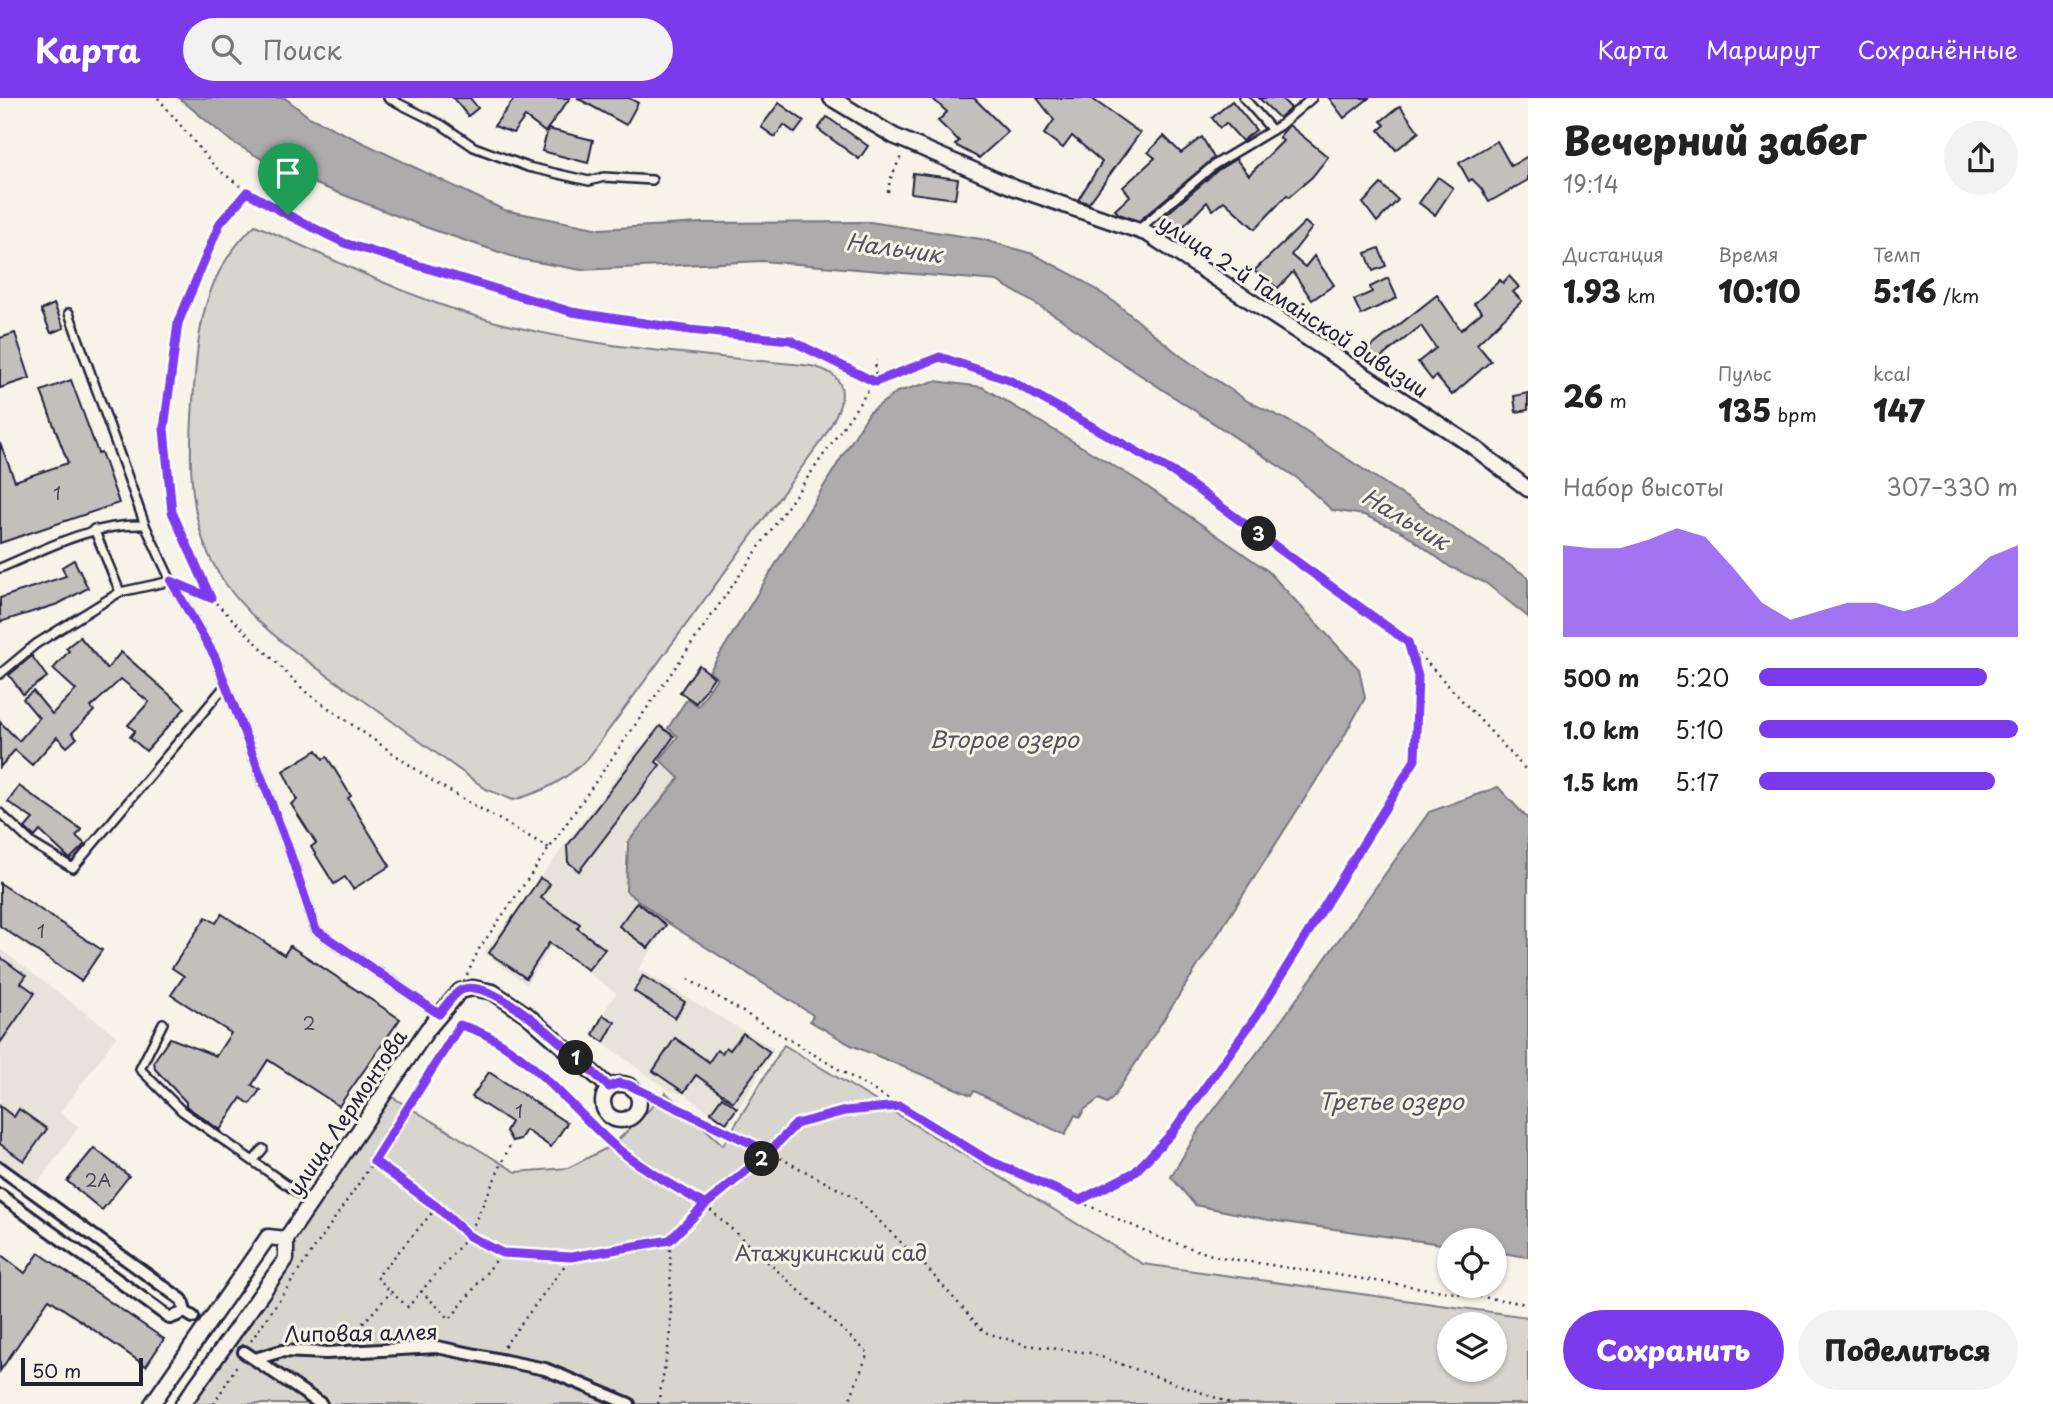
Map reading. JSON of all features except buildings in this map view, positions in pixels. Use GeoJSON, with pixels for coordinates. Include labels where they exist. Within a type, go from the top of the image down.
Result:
{"type":"FeatureCollection","features":[{"type":"Feature","properties":{"kind":"street","name":"улица 2-й Таманской дивизии"},"geometry":{"type":"LineString","coordinates":[[831,98],[907,142],[1015,188],[1138,231],[1233,287],[1289,329],[1471,444],[1528,489]]}},
{"type":"Feature","properties":{"kind":"street"},"geometry":{"type":"LineString","coordinates":[[460,991],[473,988],[494,992],[527,1015],[609,1087]]}},
{"type":"Feature","properties":{"kind":"street","name":"улица Лермонтова"},"geometry":{"type":"LineString","coordinates":[[183,1404],[286,1259],[286,1239],[439,1014],[460,991]]}},
{"type":"Feature","properties":{"kind":"street"},"geometry":{"type":"LineString","coordinates":[[619,1083],[629,1085],[637,1092],[640,1102],[637,1112],[629,1119],[618,1120],[609,1116],[603,1107],[603,1096],[609,1087],[619,1083]]}},
{"type":"Feature","properties":{"kind":"street"},"geometry":{"type":"LineString","coordinates":[[0,1168],[182,1300],[189,1315],[170,1318],[0,1195]]}},
{"type":"Feature","properties":{"kind":"street"},"geometry":{"type":"LineString","coordinates":[[152,1404],[268,1237],[286,1239]]}},
{"type":"Feature","properties":{"kind":"street","name":"Липовая аллея"},"geometry":{"type":"LineString","coordinates":[[255,1359],[282,1351],[337,1352],[437,1347],[545,1369],[629,1404]]}},
{"type":"Feature","properties":{"kind":"street"},"geometry":{"type":"LineString","coordinates":[[244,1352],[321,1404]]}},
{"type":"Feature","properties":{"kind":"lane"},"geometry":{"type":"LineString","coordinates":[[388,98],[442,125],[474,147],[528,167],[589,181],[604,177],[652,180]]}},
{"type":"Feature","properties":{"kind":"lane"},"geometry":{"type":"LineString","coordinates":[[1244,98],[1272,130]]}},
{"type":"Feature","properties":{"kind":"lane"},"geometry":{"type":"LineString","coordinates":[[1138,231],[1175,195],[1214,166],[1272,130],[1312,98]]}},
{"type":"Feature","properties":{"kind":"lane"},"geometry":{"type":"LineString","coordinates":[[69,313],[145,525],[171,581],[215,657],[286,841],[316,930],[439,1014]]}},
{"type":"Feature","properties":{"kind":"lane"},"geometry":{"type":"LineString","coordinates":[[0,568],[94,528],[145,525]]}},
{"type":"Feature","properties":{"kind":"lane"},"geometry":{"type":"LineString","coordinates":[[94,528],[120,592]]}},
{"type":"Feature","properties":{"kind":"lane"},"geometry":{"type":"LineString","coordinates":[[0,674],[36,644],[120,592],[171,581]]}},
{"type":"Feature","properties":{"kind":"lane"},"geometry":{"type":"LineString","coordinates":[[0,813],[33,844],[73,868],[173,753],[225,686]]}},
{"type":"Feature","properties":{"kind":"lane"},"geometry":{"type":"LineString","coordinates":[[163,1023],[140,1069],[182,1111],[312,1202]]}},
{"type":"Feature","properties":{"kind":"lane"},"geometry":{"type":"LineString","coordinates":[[254,1160],[263,1149]]}},
{"type":"Feature","properties":{"kind":"path"},"geometry":{"type":"LineString","coordinates":[[158,98],[215,167],[247,192],[344,243],[572,312],[690,330],[790,340],[875,382],[940,357],[1009,380],[1173,472],[1408,642],[1528,772]]}},
{"type":"Feature","properties":{"kind":"path"},"geometry":{"type":"LineString","coordinates":[[888,192],[890,180],[907,142]]}},
{"type":"Feature","properties":{"kind":"path"},"geometry":{"type":"LineString","coordinates":[[247,192],[220,223],[178,323],[164,429],[172,512],[211,598],[307,693],[434,782],[549,848]]}},
{"type":"Feature","properties":{"kind":"path"},"geometry":{"type":"LineString","coordinates":[[460,991],[479,950],[875,382],[876,360]]}},
{"type":"Feature","properties":{"kind":"path"},"geometry":{"type":"LineString","coordinates":[[171,581],[211,598]]}},
{"type":"Feature","properties":{"kind":"path"},"geometry":{"type":"LineString","coordinates":[[1080,1200],[1135,1172],[1173,1132],[1257,1015],[1415,760],[1418,676],[1408,642]]}},
{"type":"Feature","properties":{"kind":"path"},"geometry":{"type":"LineString","coordinates":[[688,979],[988,1160],[1160,1238],[1218,1257],[1528,1304]]}},
{"type":"Feature","properties":{"kind":"path"},"geometry":{"type":"LineString","coordinates":[[214,1404],[244,1352],[374,1161],[460,1025],[484,1031],[512,1051],[613,1145],[705,1205],[867,1353],[848,1404]]}},
{"type":"Feature","properties":{"kind":"path"},"geometry":{"type":"LineString","coordinates":[[629,1085],[769,1152],[857,1199],[926,1267],[985,1332],[1027,1345],[1090,1353],[1233,1404]]}},
{"type":"Feature","properties":{"kind":"path"},"geometry":{"type":"LineString","coordinates":[[374,1161],[437,1207],[469,1236],[502,1253],[571,1257],[670,1240],[705,1205],[769,1152],[796,1124],[845,1111],[900,1106]]}},
{"type":"Feature","properties":{"kind":"path"},"geometry":{"type":"LineString","coordinates":[[437,1207],[377,1277],[408,1307],[469,1236],[512,1141]]}},
{"type":"Feature","properties":{"kind":"path"},"geometry":{"type":"LineString","coordinates":[[658,1404],[671,1332],[670,1240]]}},
{"type":"Feature","properties":{"kind":"path"},"geometry":{"type":"LineString","coordinates":[[421,1291],[450,1320],[502,1253]]}},
{"type":"Feature","properties":{"kind":"path"},"geometry":{"type":"LineString","coordinates":[[495,1359],[571,1257]]}},
{"type":"Feature","properties":{"kind":"path"},"geometry":{"type":"LineString","coordinates":[[337,1352],[391,1292]]}},
{"type":"Feature","properties":{"kind":"shaded area"},"geometry":{"type":"Polygon","coordinates":[[[639,746],[679,778],[625,844],[626,892],[668,924],[639,969],[774,1049],[728,1126],[686,1095],[668,1090],[590,1034],[616,993],[552,946],[526,984],[484,953],[639,746]]]}},
{"type":"Feature","properties":{"kind":"shaded area"},"geometry":{"type":"Polygon","coordinates":[[[0,949],[117,1036],[60,1113],[79,1127],[36,1185],[0,1158],[0,949]]]}},
{"type":"Feature","properties":{"kind":"green space"},"geometry":{"type":"Polygon","coordinates":[[[255,225],[391,286],[475,316],[600,343],[811,366],[826,371],[841,385],[840,404],[824,437],[588,758],[554,784],[513,800],[486,789],[273,634],[231,591],[215,567],[203,540],[192,484],[191,426],[196,364],[202,320],[215,280],[238,243],[255,225]]]}},
{"type":"Feature","properties":{"kind":"green space","name":"Атажукинский сад"},"geometry":{"type":"Polygon","coordinates":[[[784,1045],[1143,1264],[1492,1312],[1437,1312],[1437,1382],[1507,1382],[1507,1314],[1528,1317],[1528,1404],[183,1404],[286,1260],[286,1239],[384,1092],[516,1172],[568,1168],[613,1145],[666,1093],[723,1145],[784,1045]]]}},
{"type":"Feature","properties":{"kind":"water","name":"Нальчик"},"geometry":{"type":"Polygon","coordinates":[[[179,98],[285,98],[309,117],[504,210],[600,229],[701,223],[870,222],[981,239],[1033,254],[1077,277],[1116,303],[1182,357],[1249,402],[1291,422],[1528,577],[1528,617],[1486,583],[1450,567],[1403,532],[1364,515],[1332,510],[1297,478],[1107,353],[1061,319],[997,281],[762,261],[581,270],[520,259],[428,228],[283,171],[232,142],[179,98]]]}},
{"type":"Feature","properties":{"kind":"water","name":"Второе озеро"},"geometry":{"type":"Polygon","coordinates":[[[935,381],[982,387],[1139,481],[1268,571],[1359,669],[1365,698],[1342,740],[1112,1099],[1107,1103],[1099,1099],[1084,1110],[1080,1117],[1075,1115],[1065,1135],[974,1091],[971,1095],[851,1045],[810,1021],[813,1015],[668,923],[626,891],[628,842],[679,778],[660,760],[678,736],[668,728],[687,699],[698,706],[717,678],[709,672],[869,413],[897,392],[935,381]]]}},
{"type":"Feature","properties":{"kind":"water","name":"Третье озеро"},"geometry":{"type":"Polygon","coordinates":[[[1498,787],[1528,819],[1528,1257],[1507,1254],[1507,1228],[1437,1228],[1437,1243],[1269,1220],[1195,1205],[1171,1177],[1198,1131],[1279,1024],[1429,812],[1498,787]]]}},
{"type":"Feature","properties":{"kind":"route"},"geometry":{"type":"LineString","coordinates":[[288,215],[247,192],[220,223],[178,323],[164,429],[172,512],[211,598],[171,581],[215,657],[254,764],[286,841],[316,930],[439,1014],[460,991],[473,988],[494,992],[527,1015],[609,1087],[619,1083],[629,1085],[769,1152],[705,1205],[670,1240],[571,1257],[502,1253],[469,1236],[437,1207],[374,1161],[460,1025],[484,1031],[512,1051],[613,1145],[705,1205],[769,1152],[796,1124],[845,1111],[900,1106],[988,1160],[1080,1200],[1135,1172],[1173,1132],[1257,1015],[1415,760],[1418,676],[1408,642],[1173,472],[1009,380],[940,357],[875,382],[790,340],[690,330],[572,312],[344,243],[288,215]]}}]}
